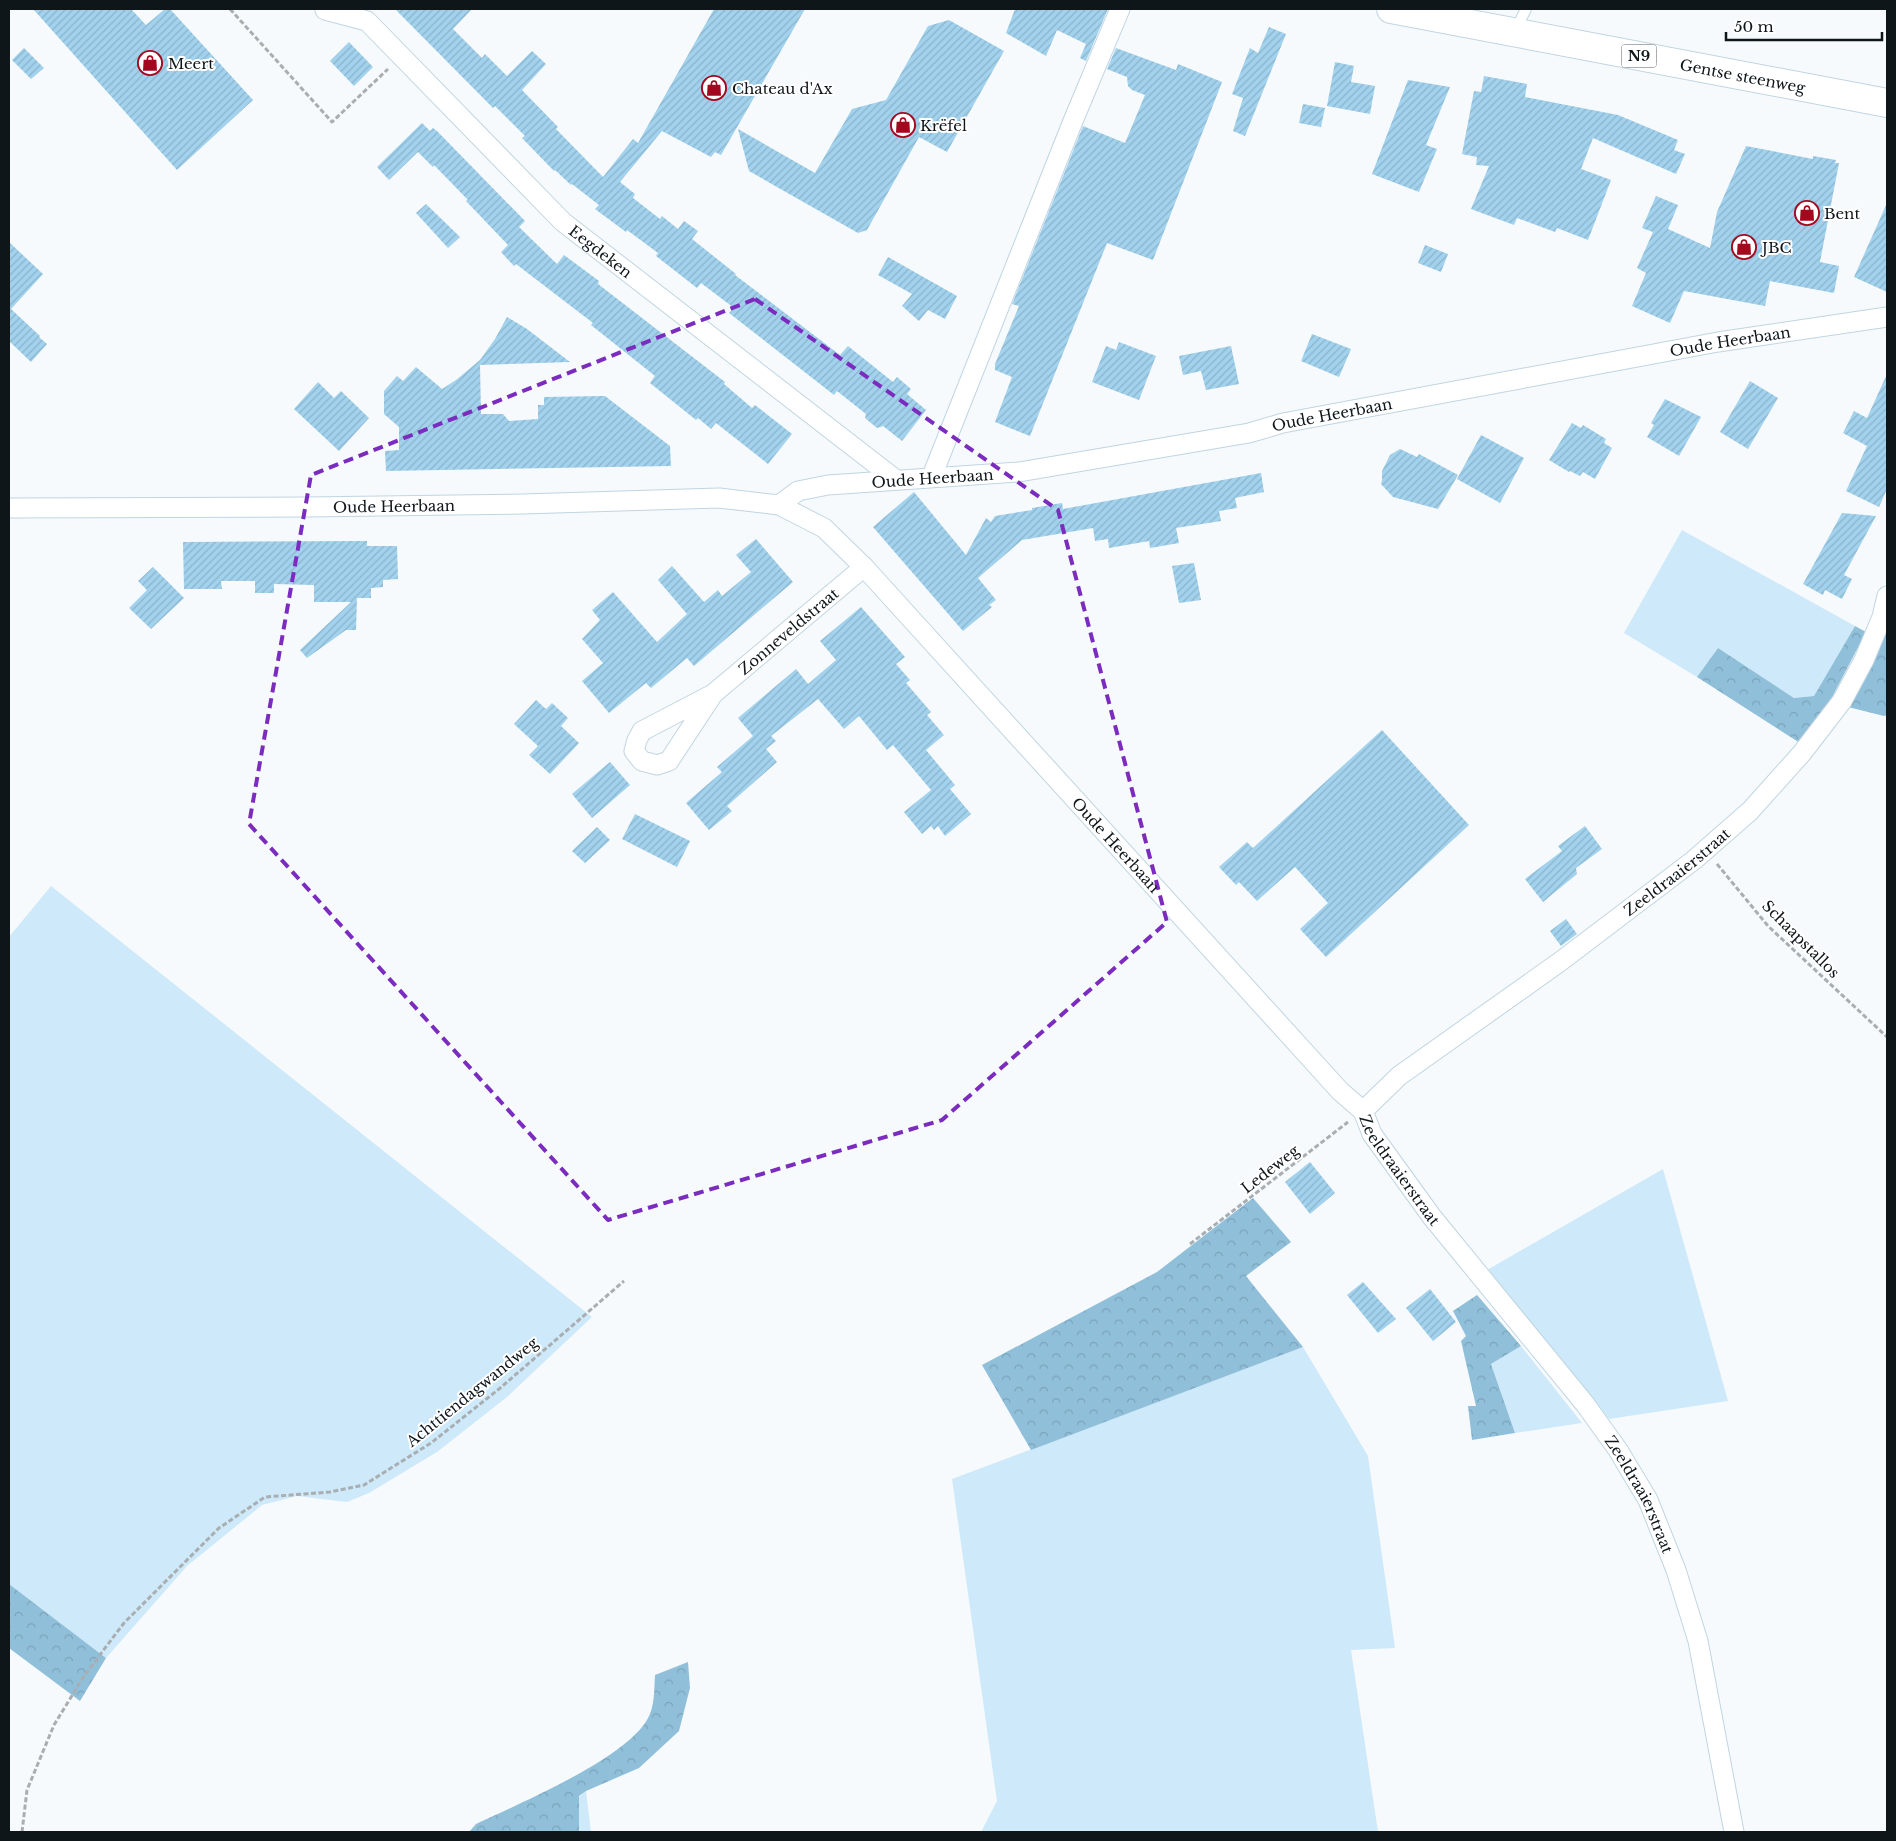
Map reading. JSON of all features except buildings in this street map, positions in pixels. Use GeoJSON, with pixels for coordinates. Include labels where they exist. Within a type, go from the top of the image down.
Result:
{"type":"FeatureCollection","features":[{"type":"Feature","properties":{"kind":"main road","name":"Gentse steenweg"},"geometry":{"type":"LineString","coordinates":[[1391,9],[1520,20],[1887,103]]}},
{"type":"Feature","properties":{"kind":"street"},"geometry":{"type":"LineString","coordinates":[[932,476],[1069,130],[1120,9]]}},
{"type":"Feature","properties":{"kind":"street","name":"Eegdeken"},"geometry":{"type":"LineString","coordinates":[[326,10],[367,21],[563,222],[896,479]]}},
{"type":"Feature","properties":{"kind":"street","name":"Oude Heerbaan"},"geometry":{"type":"LineString","coordinates":[[779,505],[798,491],[820,486],[932,476],[1019,472],[1249,433],[1283,423],[1718,342],[1887,317]]}},
{"type":"Feature","properties":{"kind":"street","name":"Oude Heerbaan"},"geometry":{"type":"LineString","coordinates":[[9,508],[326,507],[719,498],[779,505],[824,528],[864,568],[1340,1091],[1363,1111]]}},
{"type":"Feature","properties":{"kind":"street","name":"Zonneveldstraat"},"geometry":{"type":"LineString","coordinates":[[713,694],[864,568]]}},
{"type":"Feature","properties":{"kind":"street","name":"Zeeldraaierstraat"},"geometry":{"type":"LineString","coordinates":[[1734,1832],[1698,1641],[1676,1570],[1648,1500],[1618,1450],[1586,1404],[1432,1217],[1372,1134],[1363,1111],[1399,1076],[1561,961],[1705,850],[1750,812],[1802,753],[1842,701],[1864,660],[1882,617],[1887,596]]}},
{"type":"Feature","properties":{"kind":"path"},"geometry":{"type":"LineString","coordinates":[[230,9],[332,122],[401,56]]}},
{"type":"Feature","properties":{"kind":"path","name":"Schaapstallos"},"geometry":{"type":"LineString","coordinates":[[1705,850],[1768,926],[1887,1037]]}},
{"type":"Feature","properties":{"kind":"path","name":"Ledeweg"},"geometry":{"type":"LineString","coordinates":[[1190,1244],[1363,1111]]}},
{"type":"Feature","properties":{"kind":"path","name":"Achttiendagwandweg"},"geometry":{"type":"LineString","coordinates":[[22,1832],[28,1790],[54,1725],[84,1676],[124,1623],[219,1528],[265,1497],[330,1492],[364,1485],[431,1443],[499,1389],[624,1281]]}},
{"type":"Feature","properties":{"kind":"highlighted area"},"geometry":{"type":"Polygon","coordinates":[[[755,299],[1058,510],[1167,922],[942,1120],[608,1220],[249,824],[311,475],[755,299]]]}},
{"type":"Feature","properties":{"kind":"shaded area"},"geometry":{"type":"Polygon","coordinates":[[[1682,530],[1855,626],[1814,696],[1794,698],[1718,648],[1697,677],[1624,633],[1682,530]]]}},
{"type":"Feature","properties":{"kind":"shaded area"},"geometry":{"type":"Polygon","coordinates":[[[51,886],[592,1317],[507,1397],[437,1452],[369,1493],[347,1502],[297,1496],[262,1505],[187,1566],[106,1658],[9,1584],[9,937],[51,886]]]}},
{"type":"Feature","properties":{"kind":"shaded area"},"geometry":{"type":"Polygon","coordinates":[[[1663,1169],[1728,1401],[1609,1419],[1487,1270],[1663,1169]]]}},
{"type":"Feature","properties":{"kind":"shaded area"},"geometry":{"type":"Polygon","coordinates":[[[1521,1346],[1582,1423],[1515,1433],[1491,1364],[1521,1346]]]}},
{"type":"Feature","properties":{"kind":"shaded area"},"geometry":{"type":"Polygon","coordinates":[[[1303,1347],[1368,1456],[1395,1648],[1351,1650],[1378,1832],[981,1832],[997,1801],[952,1479],[1303,1347]]]}},
{"type":"Feature","properties":{"kind":"shaded area"},"geometry":{"type":"Polygon","coordinates":[[[586,1791],[591,1832],[579,1832],[579,1797],[586,1791]]]}},
{"type":"Feature","properties":{"kind":"green space"},"geometry":{"type":"Polygon","coordinates":[[[1887,617],[1887,715],[1884,716],[1848,707],[1887,617]]]}},
{"type":"Feature","properties":{"kind":"green space"},"geometry":{"type":"Polygon","coordinates":[[[1855,626],[1866,632],[1828,705],[1800,743],[1697,677],[1718,648],[1794,698],[1814,696],[1855,626]]]}},
{"type":"Feature","properties":{"kind":"green space"},"geometry":{"type":"Polygon","coordinates":[[[1253,1198],[1291,1242],[1246,1276],[1303,1347],[1031,1450],[982,1365],[1157,1272],[1253,1198]]]}},
{"type":"Feature","properties":{"kind":"green space"},"geometry":{"type":"Polygon","coordinates":[[[1477,1295],[1521,1346],[1491,1364],[1515,1433],[1472,1440],[1468,1406],[1476,1406],[1461,1341],[1466,1336],[1453,1311],[1477,1295]]]}},
{"type":"Feature","properties":{"kind":"green space"},"geometry":{"type":"Polygon","coordinates":[[[9,1584],[106,1658],[80,1701],[9,1648],[9,1584]]]}},
{"type":"Feature","properties":{"kind":"green space"},"geometry":{"type":"Polygon","coordinates":[[[688,1662],[690,1688],[679,1731],[639,1768],[586,1791],[579,1796],[579,1832],[469,1832],[476,1824],[569,1779],[616,1750],[635,1735],[650,1715],[654,1698],[655,1675],[688,1662]]]}},
{"type":"Feature","properties":{"kind":"place","name":"Meert"},"geometry":{"type":"Point","coordinates":[150,63]}},
{"type":"Feature","properties":{"kind":"place","name":"Chateau d'Ax"},"geometry":{"type":"Point","coordinates":[714,88]}},
{"type":"Feature","properties":{"kind":"place","name":"Krëfel"},"geometry":{"type":"Point","coordinates":[903,125]}},
{"type":"Feature","properties":{"kind":"place","name":"Bent"},"geometry":{"type":"Point","coordinates":[1807,213]}},
{"type":"Feature","properties":{"kind":"place","name":"JBC"},"geometry":{"type":"Point","coordinates":[1744,247]}}]}
